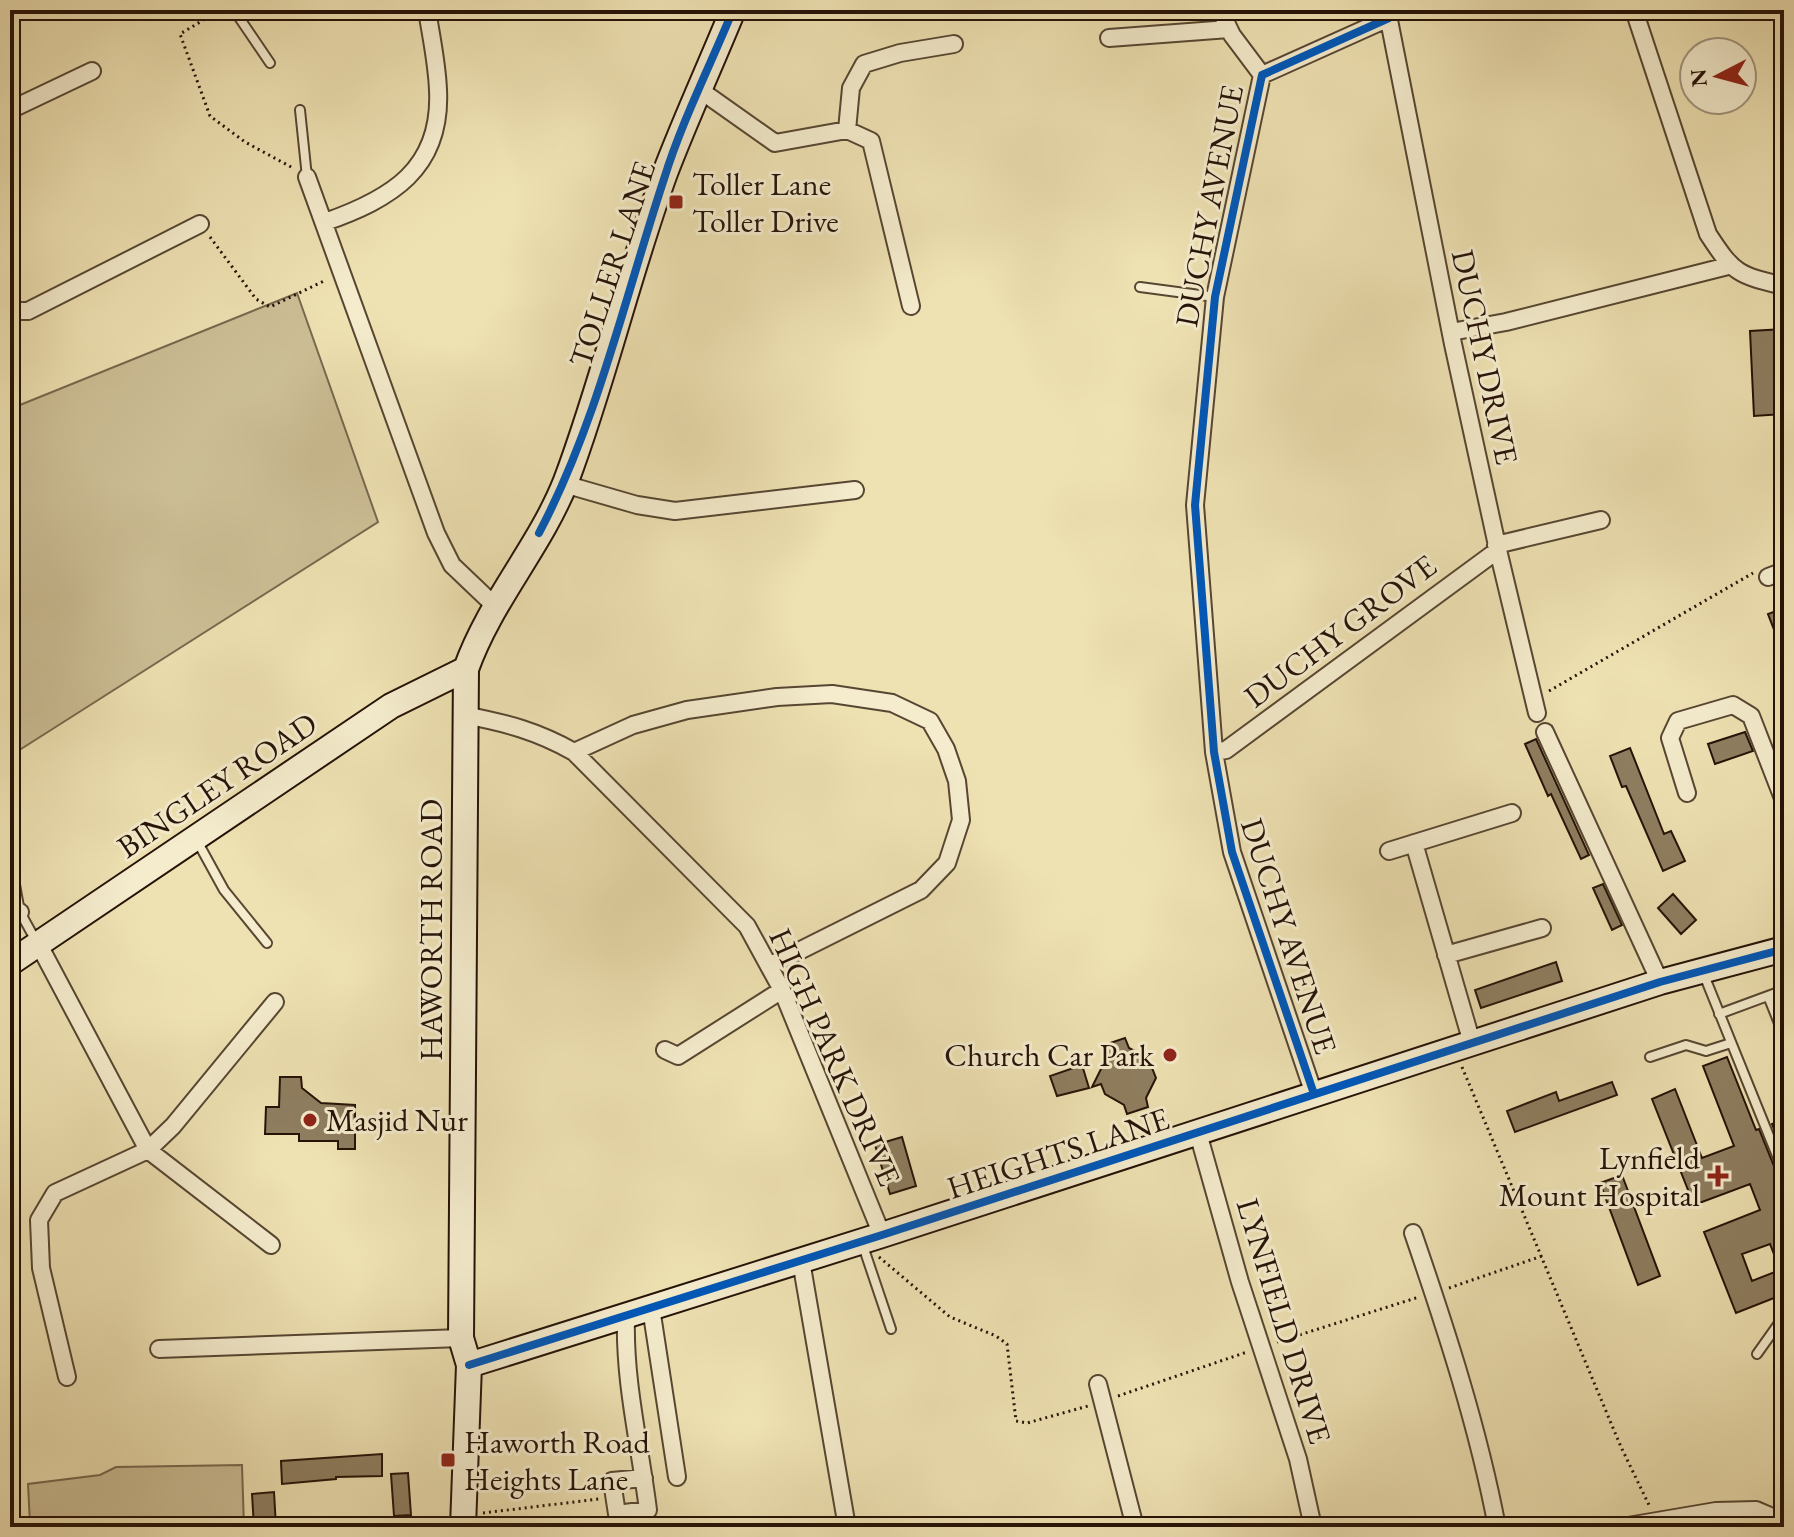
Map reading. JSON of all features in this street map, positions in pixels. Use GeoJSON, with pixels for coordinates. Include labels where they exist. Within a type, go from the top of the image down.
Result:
{"type":"FeatureCollection","features":[{"type":"Feature","properties":{"kind":"main road","name":"TOLLER LANE"},"geometry":{"type":"LineString","coordinates":[[466,669],[477,636],[564,484],[665,174],[733,10]]}},
{"type":"Feature","properties":{"kind":"main road","name":"HAWORTH ROAD"},"geometry":{"type":"LineString","coordinates":[[463,1521],[469,1365],[461,1338],[466,669]]}},
{"type":"Feature","properties":{"kind":"main road","name":"BINGLEY ROAD"},"geometry":{"type":"LineString","coordinates":[[10,963],[391,706],[466,669]]}},
{"type":"Feature","properties":{"kind":"main road","name":"HEIGHTS LANE"},"geometry":{"type":"LineString","coordinates":[[469,1365],[801,1261],[1660,982],[1784,949]]}},
{"type":"Feature","properties":{"kind":"street"},"geometry":{"type":"LineString","coordinates":[[325,222],[358,211],[387,196],[408,180],[421,163],[437,118],[438,90],[427,10]]}},
{"type":"Feature","properties":{"kind":"street"},"geometry":{"type":"LineString","coordinates":[[1220,10],[1229,29],[1262,75]]}},
{"type":"Feature","properties":{"kind":"street"},"geometry":{"type":"LineString","coordinates":[[1634,10],[1708,234],[1728,266],[1751,278],[1784,286]]}},
{"type":"Feature","properties":{"kind":"street","name":"DUCHY AVENUE"},"geometry":{"type":"LineString","coordinates":[[1314,1094],[1232,852],[1214,752],[1195,505],[1215,297],[1262,75],[1388,14]]}},
{"type":"Feature","properties":{"kind":"street","name":"DUCHY DRIVE"},"geometry":{"type":"LineString","coordinates":[[1388,14],[1497,548],[1536,706]]}},
{"type":"Feature","properties":{"kind":"street"},"geometry":{"type":"LineString","coordinates":[[1109,38],[1229,29]]}},
{"type":"Feature","properties":{"kind":"street"},"geometry":{"type":"LineString","coordinates":[[847,130],[851,88],[864,64],[900,53],[954,44]]}},
{"type":"Feature","properties":{"kind":"street"},"geometry":{"type":"LineString","coordinates":[[10,110],[92,71]]}},
{"type":"Feature","properties":{"kind":"street"},"geometry":{"type":"LineString","coordinates":[[700,90],[775,143],[847,130],[871,141],[911,306]]}},
{"type":"Feature","properties":{"kind":"street"},"geometry":{"type":"LineString","coordinates":[[307,177],[436,533],[452,565],[495,606]]}},
{"type":"Feature","properties":{"kind":"street"},"geometry":{"type":"LineString","coordinates":[[10,311],[28,311],[200,224]]}},
{"type":"Feature","properties":{"kind":"street"},"geometry":{"type":"LineString","coordinates":[[1451,332],[1506,322],[1728,266]]}},
{"type":"Feature","properties":{"kind":"street"},"geometry":{"type":"LineString","coordinates":[[564,484],[637,505],[675,511],[855,490]]}},
{"type":"Feature","properties":{"kind":"street"},"geometry":{"type":"LineString","coordinates":[[1497,548],[1601,520]]}},
{"type":"Feature","properties":{"kind":"street","name":"DUCHY GROVE"},"geometry":{"type":"LineString","coordinates":[[1214,752],[1226,750],[1497,548]]}},
{"type":"Feature","properties":{"kind":"street"},"geometry":{"type":"LineString","coordinates":[[1768,577],[1784,571]]}},
{"type":"Feature","properties":{"kind":"street"},"geometry":{"type":"LineString","coordinates":[[574,752],[633,725],[687,710],[777,697],[832,694],[892,703],[930,721],[946,749],[957,781],[961,820],[947,863],[921,890],[771,965]]}},
{"type":"Feature","properties":{"kind":"street"},"geometry":{"type":"LineString","coordinates":[[1687,793],[1670,738],[1678,721],[1733,705],[1751,716],[1784,801]]}},
{"type":"Feature","properties":{"kind":"street","name":"HIGH PARK DRIVE"},"geometry":{"type":"LineString","coordinates":[[464,715],[507,723],[544,735],[574,752],[747,926],[782,990],[872,1238]]}},
{"type":"Feature","properties":{"kind":"street"},"geometry":{"type":"LineString","coordinates":[[1545,732],[1660,982]]}},
{"type":"Feature","properties":{"kind":"street"},"geometry":{"type":"LineString","coordinates":[[1389,851],[1512,813]]}},
{"type":"Feature","properties":{"kind":"street"},"geometry":{"type":"LineString","coordinates":[[1414,843],[1446,955],[1463,1046]]}},
{"type":"Feature","properties":{"kind":"street"},"geometry":{"type":"LineString","coordinates":[[1446,955],[1542,928]]}},
{"type":"Feature","properties":{"kind":"street"},"geometry":{"type":"LineString","coordinates":[[39,945],[148,1150],[271,1245]]}},
{"type":"Feature","properties":{"kind":"street"},"geometry":{"type":"LineString","coordinates":[[665,1050],[678,1056],[782,990]]}},
{"type":"Feature","properties":{"kind":"street"},"geometry":{"type":"LineString","coordinates":[[67,1377],[41,1268],[39,1220],[55,1193],[148,1150],[173,1126],[275,1002]]}},
{"type":"Feature","properties":{"kind":"street","name":"LYNFIELD DRIVE"},"geometry":{"type":"LineString","coordinates":[[1198,1133],[1261,1348],[1298,1459],[1313,1527]]}},
{"type":"Feature","properties":{"kind":"street"},"geometry":{"type":"LineString","coordinates":[[1413,1233],[1487,1472],[1497,1527]]}},
{"type":"Feature","properties":{"kind":"street"},"geometry":{"type":"LineString","coordinates":[[801,1261],[847,1527]]}},
{"type":"Feature","properties":{"kind":"street"},"geometry":{"type":"LineString","coordinates":[[651,1308],[677,1477]]}},
{"type":"Feature","properties":{"kind":"street"},"geometry":{"type":"LineString","coordinates":[[626,1317],[625,1358],[644,1478],[648,1510],[617,1514],[612,1481],[644,1478]]}},
{"type":"Feature","properties":{"kind":"street"},"geometry":{"type":"LineString","coordinates":[[159,1349],[461,1338]]}},
{"type":"Feature","properties":{"kind":"street"},"geometry":{"type":"LineString","coordinates":[[1098,1384],[1135,1527]]}},
{"type":"Feature","properties":{"kind":"street"},"geometry":{"type":"LineString","coordinates":[[1622,1527],[1716,1511],[1756,1510],[1784,1522]]}},
{"type":"Feature","properties":{"kind":"lane"},"geometry":{"type":"LineString","coordinates":[[234,10],[270,63]]}},
{"type":"Feature","properties":{"kind":"lane"},"geometry":{"type":"LineString","coordinates":[[300,110],[307,177]]}},
{"type":"Feature","properties":{"kind":"lane"},"geometry":{"type":"LineString","coordinates":[[1140,287],[1215,297]]}},
{"type":"Feature","properties":{"kind":"lane"},"geometry":{"type":"LineString","coordinates":[[195,838],[224,890],[267,943]]}},
{"type":"Feature","properties":{"kind":"lane"},"geometry":{"type":"LineString","coordinates":[[10,857],[15,914],[39,945]]}},
{"type":"Feature","properties":{"kind":"lane"},"geometry":{"type":"LineString","coordinates":[[1702,971],[1784,1173]]}},
{"type":"Feature","properties":{"kind":"lane"},"geometry":{"type":"LineString","coordinates":[[1719,1014],[1784,990]]}},
{"type":"Feature","properties":{"kind":"lane"},"geometry":{"type":"LineString","coordinates":[[1768,996],[1784,1036]]}},
{"type":"Feature","properties":{"kind":"lane"},"geometry":{"type":"LineString","coordinates":[[1650,1057],[1686,1045],[1706,1051],[1731,1043]]}},
{"type":"Feature","properties":{"kind":"lane"},"geometry":{"type":"LineString","coordinates":[[872,1238],[891,1329]]}},
{"type":"Feature","properties":{"kind":"lane"},"geometry":{"type":"LineString","coordinates":[[1757,1354],[1784,1316]]}},
{"type":"Feature","properties":{"kind":"path"},"geometry":{"type":"LineString","coordinates":[[220,10],[180,34],[210,116],[245,142],[307,177]]}},
{"type":"Feature","properties":{"kind":"path"},"geometry":{"type":"LineString","coordinates":[[200,224],[256,299],[270,307],[341,273]]}},
{"type":"Feature","properties":{"kind":"path"},"geometry":{"type":"LineString","coordinates":[[1536,706],[1756,571],[1768,577]]}},
{"type":"Feature","properties":{"kind":"path"},"geometry":{"type":"LineString","coordinates":[[1463,1046],[1542,1256],[1621,1447],[1657,1521]]}},
{"type":"Feature","properties":{"kind":"path"},"geometry":{"type":"LineString","coordinates":[[872,1238],[950,1317],[996,1336],[1007,1344],[1016,1421],[1027,1423],[1542,1256]]}},
{"type":"Feature","properties":{"kind":"path"},"geometry":{"type":"LineString","coordinates":[[463,1521],[615,1497]]}},
{"type":"Feature","properties":{"kind":"shaded area"},"geometry":{"type":"Polygon","coordinates":[[[297,293],[378,522],[10,756],[10,409],[297,293]]]}},
{"type":"Feature","properties":{"kind":"shaded area"},"geometry":{"type":"Polygon","coordinates":[[[242,1465],[244,1527],[23,1527],[30,1524],[28,1484],[100,1475],[116,1467],[242,1465]]]}},
{"type":"Feature","properties":{"kind":"building"},"geometry":{"type":"Polygon","coordinates":[[[1784,329],[1784,414],[1754,416],[1750,331],[1784,329]]]}},
{"type":"Feature","properties":{"kind":"building"},"geometry":{"type":"Polygon","coordinates":[[[1784,608],[1784,653],[1783,653],[1768,614],[1784,608]]]}},
{"type":"Feature","properties":{"kind":"building"},"geometry":{"type":"Polygon","coordinates":[[[1745,732],[1753,751],[1715,764],[1708,744],[1745,732]]]}},
{"type":"Feature","properties":{"kind":"building"},"geometry":{"type":"Polygon","coordinates":[[[1536,739],[1589,855],[1581,859],[1525,744],[1536,739]]]}},
{"type":"Feature","properties":{"kind":"building"},"geometry":{"type":"Polygon","coordinates":[[[1630,748],[1664,834],[1671,831],[1685,861],[1663,871],[1610,756],[1630,748]]]}},
{"type":"Feature","properties":{"kind":"building"},"geometry":{"type":"Polygon","coordinates":[[[1603,884],[1622,925],[1612,930],[1593,888],[1603,884]]]}},
{"type":"Feature","properties":{"kind":"building"},"geometry":{"type":"Polygon","coordinates":[[[1673,894],[1696,920],[1681,934],[1658,908],[1673,894]]]}},
{"type":"Feature","properties":{"kind":"building"},"geometry":{"type":"Polygon","coordinates":[[[1556,962],[1562,981],[1481,1008],[1475,990],[1556,962]]]}},
{"type":"Feature","properties":{"kind":"building"},"geometry":{"type":"Polygon","coordinates":[[[1125,1038],[1129,1048],[1148,1058],[1156,1078],[1146,1098],[1148,1107],[1127,1114],[1124,1105],[1105,1094],[1101,1084],[1092,1087],[1108,1055],[1104,1045],[1125,1038]]]}},
{"type":"Feature","properties":{"kind":"building"},"geometry":{"type":"Polygon","coordinates":[[[1727,1057],[1756,1130],[1759,1129],[1778,1176],[1784,1180],[1784,1186],[1778,1187],[1784,1202],[1784,1294],[1736,1313],[1704,1232],[1760,1210],[1750,1184],[1694,1205],[1652,1099],[1675,1089],[1702,1158],[1734,1146],[1703,1066],[1727,1057]],[[1770,1244],[1742,1254],[1752,1281],[1780,1270],[1770,1244]]]}},
{"type":"Feature","properties":{"kind":"building"},"geometry":{"type":"Polygon","coordinates":[[[1082,1065],[1089,1088],[1057,1096],[1050,1076],[1082,1065]]]}},
{"type":"Feature","properties":{"kind":"building","name":"Masjid Nur"},"geometry":{"type":"Polygon","coordinates":[[[280,1077],[301,1077],[302,1088],[321,1103],[355,1105],[355,1149],[338,1149],[338,1141],[299,1141],[299,1134],[265,1134],[266,1107],[279,1107],[280,1077]]]}},
{"type":"Feature","properties":{"kind":"building"},"geometry":{"type":"Polygon","coordinates":[[[1612,1082],[1617,1095],[1515,1132],[1507,1111],[1556,1092],[1559,1101],[1612,1082]]]}},
{"type":"Feature","properties":{"kind":"building"},"geometry":{"type":"Polygon","coordinates":[[[1784,1119],[1784,1154],[1772,1124],[1784,1119]]]}},
{"type":"Feature","properties":{"kind":"building"},"geometry":{"type":"Polygon","coordinates":[[[902,1137],[916,1186],[890,1194],[875,1145],[902,1137]]]}},
{"type":"Feature","properties":{"kind":"building"},"geometry":{"type":"Polygon","coordinates":[[[1622,1175],[1660,1276],[1638,1285],[1600,1183],[1622,1175]]]}},
{"type":"Feature","properties":{"kind":"building"},"geometry":{"type":"Polygon","coordinates":[[[382,1454],[382,1476],[336,1477],[282,1484],[281,1461],[382,1454]]]}},
{"type":"Feature","properties":{"kind":"building"},"geometry":{"type":"Polygon","coordinates":[[[408,1473],[411,1515],[394,1516],[391,1474],[408,1473]]]}},
{"type":"Feature","properties":{"kind":"building"},"geometry":{"type":"Polygon","coordinates":[[[274,1492],[276,1527],[254,1527],[252,1494],[274,1492]]]}},
{"type":"Feature","properties":{"kind":"cycle path"},"geometry":{"type":"LineString","coordinates":[[539,533],[578,448],[594,404],[671,157],[733,10]]}},
{"type":"Feature","properties":{"kind":"cycle path"},"geometry":{"type":"LineString","coordinates":[[1314,1094],[1232,852],[1214,752],[1195,505],[1215,297],[1262,75],[1389,18]]}},
{"type":"Feature","properties":{"kind":"cycle path"},"geometry":{"type":"LineString","coordinates":[[469,1365],[882,1235],[1660,982],[1784,949]]}},
{"type":"Feature","properties":{"kind":"place","name":"Toller Lane Toller Drive"},"geometry":{"type":"Point","coordinates":[676,202]}},
{"type":"Feature","properties":{"kind":"place","name":"Church Car Park"},"geometry":{"type":"Point","coordinates":[1170,1055]}},
{"type":"Feature","properties":{"kind":"place","name":"Masjid Nur"},"geometry":{"type":"Point","coordinates":[310,1120]}},
{"type":"Feature","properties":{"kind":"place","name":"Lynfield Mount Hospital"},"geometry":{"type":"Point","coordinates":[1718,1176]}},
{"type":"Feature","properties":{"kind":"place","name":"Haworth Road Heights Lane"},"geometry":{"type":"Point","coordinates":[448,1460]}}]}
